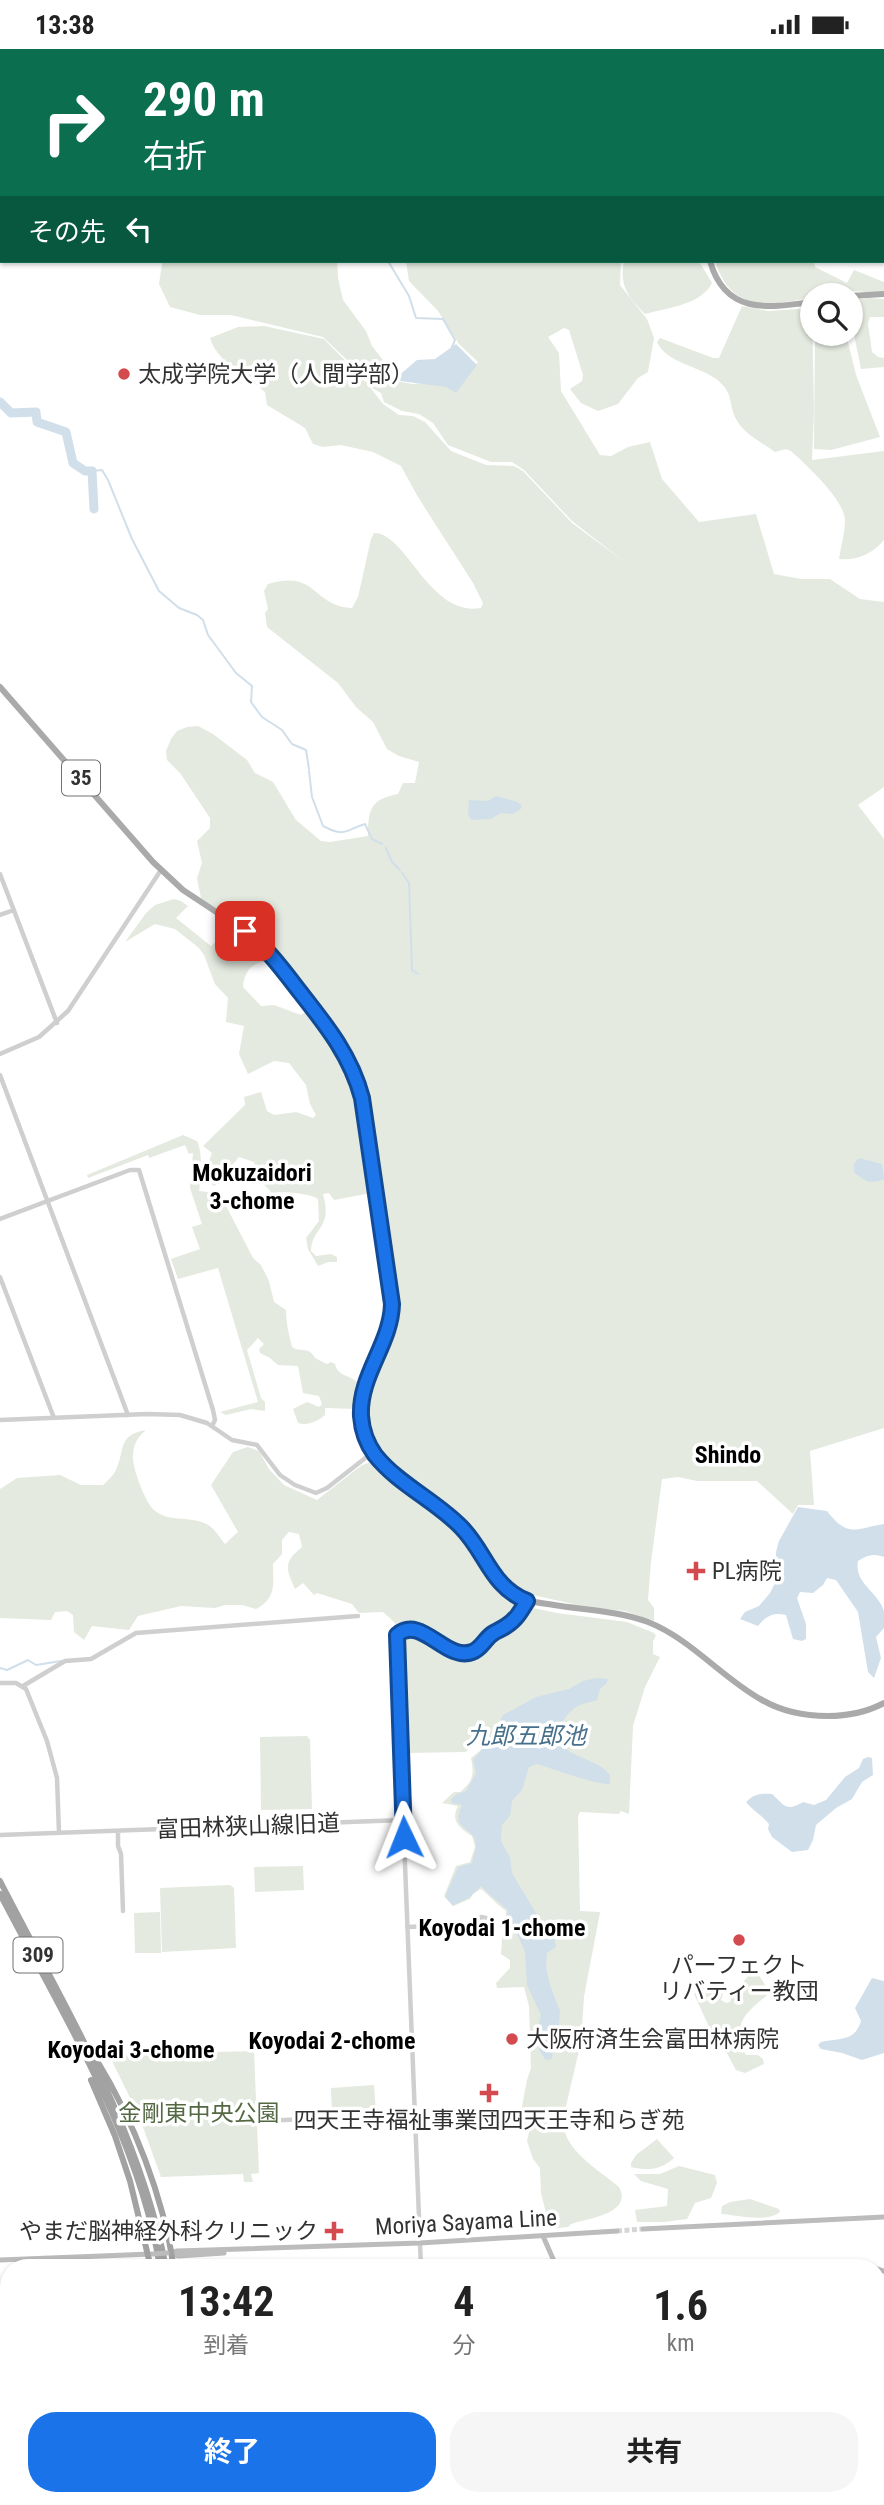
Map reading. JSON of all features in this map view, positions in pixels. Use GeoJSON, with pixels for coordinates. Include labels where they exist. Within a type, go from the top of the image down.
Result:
{"type":"FeatureCollection","features":[{"type":"Feature","properties":{"kind":"highway","name":"309"},"geometry":{"type":"LineString","coordinates":[[0,1881],[116,2108],[138,2162],[164,2259]]}},
{"type":"Feature","properties":{"kind":"highway","name":"309"},"geometry":{"type":"LineString","coordinates":[[0,1894],[109,2107],[146,2207],[158,2259]]}},
{"type":"Feature","properties":{"kind":"highway","name":"309"},"geometry":{"type":"LineString","coordinates":[[61,2012],[121,2154],[150,2254]]}},
{"type":"Feature","properties":{"kind":"highway","name":"309"},"geometry":{"type":"LineString","coordinates":[[75,2028],[116,2095],[135,2136],[165,2221],[169,2253]]}},
{"type":"Feature","properties":{"kind":"highway"},"geometry":{"type":"LineString","coordinates":[[169,2253],[171,2259]]}},
{"type":"Feature","properties":{"kind":"highway"},"geometry":{"type":"LineString","coordinates":[[150,2254],[150,2259]]}},
{"type":"Feature","properties":{"kind":"main road"},"geometry":{"type":"LineString","coordinates":[[711,263],[715,278],[722,286],[747,304],[766,307],[800,303]]}},
{"type":"Feature","properties":{"kind":"main road"},"geometry":{"type":"LineString","coordinates":[[863,295],[884,294]]}},
{"type":"Feature","properties":{"kind":"main road","name":"35"},"geometry":{"type":"LineString","coordinates":[[0,687],[161,870],[183,890],[245,931],[265,949],[330,1030],[344,1052],[356,1077],[363,1104],[392,1304],[388,1329],[362,1396],[363,1426],[373,1453]]}},
{"type":"Feature","properties":{"kind":"main road"},"geometry":{"type":"LineString","coordinates":[[373,1453],[456,1522],[469,1536],[496,1580],[510,1593],[527,1601],[648,1622],[694,1650],[761,1700],[791,1711],[834,1716],[863,1712],[884,1703]]}},
{"type":"Feature","properties":{"kind":"main road"},"geometry":{"type":"LineString","coordinates":[[643,2229],[884,2217]]}},
{"type":"Feature","properties":{"kind":"main road","name":"Moriya Sayama Line"},"geometry":{"type":"LineString","coordinates":[[24,2259],[420,2243],[617,2231]]}},
{"type":"Feature","properties":{"kind":"main road"},"geometry":{"type":"LineString","coordinates":[[543,2236],[553,2259]]}},
{"type":"Feature","properties":{"kind":"street"},"geometry":{"type":"LineString","coordinates":[[0,1054],[33,1040],[57,1023],[83,992],[161,870]]}},
{"type":"Feature","properties":{"kind":"street"},"geometry":{"type":"LineString","coordinates":[[0,874],[57,1023]]}},
{"type":"Feature","properties":{"kind":"street"},"geometry":{"type":"LineString","coordinates":[[0,915],[14,910]]}},
{"type":"Feature","properties":{"kind":"street"},"geometry":{"type":"LineString","coordinates":[[0,1075],[128,1415]]}},
{"type":"Feature","properties":{"kind":"street"},"geometry":{"type":"LineString","coordinates":[[0,1219],[130,1170],[139,1170],[214,1410],[215,1420],[212,1426]]}},
{"type":"Feature","properties":{"kind":"street"},"geometry":{"type":"LineString","coordinates":[[0,1277],[54,1417]]}},
{"type":"Feature","properties":{"kind":"street"},"geometry":{"type":"LineString","coordinates":[[0,1420],[128,1415],[187,1416],[212,1426],[232,1440],[257,1445],[280,1475],[290,1483],[314,1493],[323,1490],[373,1453]]}},
{"type":"Feature","properties":{"kind":"street"},"geometry":{"type":"LineString","coordinates":[[421,2259],[397,1635],[406,1630],[418,1631],[452,1651],[469,1653],[477,1650],[493,1633],[513,1622],[527,1601]]}},
{"type":"Feature","properties":{"kind":"street"},"geometry":{"type":"LineString","coordinates":[[23,1686],[65,1661],[91,1659],[136,1633],[358,1616]]}},
{"type":"Feature","properties":{"kind":"street"},"geometry":{"type":"LineString","coordinates":[[0,1682],[23,1686],[54,1760],[59,1833]]}},
{"type":"Feature","properties":{"kind":"street","name":"富田林狭山線旧道"},"geometry":{"type":"LineString","coordinates":[[0,1835],[403,1820]]}},
{"type":"Feature","properties":{"kind":"street"},"geometry":{"type":"LineString","coordinates":[[118,1831],[124,1911]]}},
{"type":"Feature","properties":{"kind":"street"},"geometry":{"type":"LineString","coordinates":[[407,1927],[475,1924]]}},
{"type":"Feature","properties":{"kind":"street"},"geometry":{"type":"LineString","coordinates":[[258,2121],[415,2115]]}},
{"type":"Feature","properties":{"kind":"green space"},"geometry":{"type":"Polygon","coordinates":[[[337,263],[343,300],[366,331],[372,346],[400,382],[413,384],[467,376],[478,362],[459,344],[438,311],[409,281],[406,263],[621,263],[620,285],[647,319],[654,338],[648,372],[638,378],[618,404],[598,411],[581,403],[570,389],[582,381],[583,375],[569,330],[564,328],[548,337],[559,353],[561,391],[600,455],[611,456],[628,447],[650,442],[662,479],[699,522],[756,514],[774,574],[801,579],[830,579],[860,599],[884,602],[884,787],[858,805],[884,839],[884,1428],[810,1451],[814,1505],[798,1505],[793,1514],[757,1481],[697,1481],[678,1477],[662,1479],[648,1600],[654,1608],[654,1621],[625,1611],[587,1607],[519,1592],[506,1583],[472,1533],[448,1508],[420,1482],[380,1456],[372,1443],[366,1396],[393,1329],[396,1305],[365,1092],[345,1044],[288,972],[256,937],[201,898],[197,878],[202,863],[197,841],[210,828],[210,818],[180,773],[167,760],[166,751],[177,731],[198,726],[247,760],[255,773],[273,782],[296,820],[321,841],[368,836],[370,812],[373,807],[382,799],[398,794],[403,783],[415,783],[419,762],[387,749],[373,722],[356,707],[338,683],[267,627],[265,613],[268,609],[264,591],[268,584],[296,581],[306,584],[339,606],[352,608],[358,597],[374,533],[386,537],[397,546],[433,588],[447,600],[463,607],[481,608],[483,603],[401,466],[373,452],[341,445],[323,447],[313,444],[305,428],[267,405],[265,392],[226,362],[210,338],[238,327],[264,326],[324,339],[366,382],[383,404],[399,415],[413,416],[425,422],[451,451],[486,465],[514,466],[523,471],[572,523],[626,563],[572,521],[524,470],[512,462],[491,462],[448,445],[433,423],[419,414],[402,411],[384,402],[381,393],[372,388],[366,378],[323,337],[231,315],[200,315],[170,307],[159,284],[162,264],[337,263]]]}},
{"type":"Feature","properties":{"kind":"green space"},"geometry":{"type":"Polygon","coordinates":[[[624,263],[700,263],[712,283],[692,301],[645,314],[626,291],[624,263]]]}},
{"type":"Feature","properties":{"kind":"green space"},"geometry":{"type":"Polygon","coordinates":[[[716,263],[814,263],[815,267],[847,283],[800,283],[800,300],[766,303],[753,302],[731,290],[716,263]]]}},
{"type":"Feature","properties":{"kind":"green space"},"geometry":{"type":"Polygon","coordinates":[[[854,270],[884,282],[884,293],[863,292],[863,283],[847,283],[854,270]]]}},
{"type":"Feature","properties":{"kind":"green space"},"geometry":{"type":"Polygon","coordinates":[[[863,299],[884,299],[884,317],[870,317],[868,324],[872,352],[884,358],[884,367],[861,369],[856,346],[863,346],[863,299]]]}},
{"type":"Feature","properties":{"kind":"green space"},"geometry":{"type":"Polygon","coordinates":[[[742,306],[768,311],[800,309],[800,346],[813,346],[812,460],[884,451],[884,540],[874,549],[852,559],[839,559],[845,520],[831,493],[791,451],[786,449],[775,452],[738,423],[728,393],[722,384],[668,355],[657,342],[660,338],[719,358],[742,306]]]}},
{"type":"Feature","properties":{"kind":"green space"},"geometry":{"type":"Polygon","coordinates":[[[815,346],[849,346],[856,375],[880,437],[831,450],[814,449],[815,346]]]}},
{"type":"Feature","properties":{"kind":"green space"},"geometry":{"type":"Polygon","coordinates":[[[174,899],[188,906],[176,918],[211,946],[232,927],[262,951],[289,985],[266,962],[249,969],[243,987],[261,1006],[274,1005],[301,1015],[309,1010],[346,1064],[361,1110],[371,1193],[334,1200],[329,1193],[323,1194],[324,1221],[312,1243],[311,1251],[316,1256],[331,1254],[337,1257],[337,1262],[318,1266],[308,1249],[306,1238],[319,1221],[318,1199],[295,1193],[272,1193],[258,1178],[254,1162],[239,1157],[215,1186],[207,1182],[205,1172],[212,1153],[203,1146],[245,1105],[244,1097],[261,1092],[267,1111],[274,1115],[296,1112],[313,1118],[316,1115],[310,1104],[306,1085],[289,1063],[274,1061],[248,1074],[239,1054],[244,1026],[226,1022],[228,998],[215,984],[199,948],[175,929],[155,924],[125,942],[155,905],[174,899]]]}},
{"type":"Feature","properties":{"kind":"green space"},"geometry":{"type":"Polygon","coordinates":[[[183,1135],[197,1141],[199,1146],[199,1191],[217,1193],[223,1200],[253,1258],[261,1265],[269,1281],[274,1302],[286,1310],[292,1347],[310,1352],[327,1364],[335,1364],[339,1372],[354,1379],[360,1386],[356,1409],[325,1408],[325,1415],[319,1419],[298,1423],[293,1409],[307,1402],[319,1407],[322,1404],[319,1396],[303,1393],[298,1366],[278,1365],[260,1353],[259,1349],[264,1344],[258,1338],[247,1350],[261,1398],[265,1402],[265,1411],[251,1409],[226,1415],[220,1412],[258,1402],[218,1268],[178,1279],[171,1259],[200,1249],[192,1227],[202,1224],[190,1188],[193,1153],[189,1154],[185,1145],[149,1158],[148,1155],[88,1178],[87,1175],[183,1135]]]}},
{"type":"Feature","properties":{"kind":"green space"},"geometry":{"type":"Polygon","coordinates":[[[146,1430],[135,1443],[133,1459],[139,1483],[150,1506],[167,1517],[204,1523],[213,1529],[225,1544],[238,1532],[211,1485],[233,1452],[248,1447],[259,1451],[269,1469],[284,1485],[317,1500],[362,1465],[375,1461],[447,1521],[466,1541],[500,1592],[518,1605],[627,1622],[656,1636],[653,1641],[653,1654],[660,1657],[645,1687],[633,1726],[629,1814],[621,1811],[619,1814],[580,1812],[578,1816],[580,1911],[600,1912],[584,1997],[581,2042],[563,2119],[564,2130],[568,2140],[583,2158],[619,2187],[622,2196],[615,2209],[568,2227],[550,2229],[541,2193],[540,2168],[533,2159],[527,2141],[529,2132],[522,2124],[521,2112],[531,2068],[529,2006],[524,1987],[497,1988],[496,1983],[510,1968],[510,1960],[501,1954],[503,1925],[510,1928],[506,1922],[506,1911],[481,1889],[470,1899],[453,1906],[444,1896],[456,1866],[470,1862],[475,1847],[472,1836],[460,1827],[456,1820],[458,1806],[442,1803],[468,1784],[473,1772],[471,1758],[481,1750],[486,1736],[483,1734],[466,1752],[406,1753],[402,1637],[392,1620],[383,1612],[359,1613],[352,1604],[317,1593],[314,1595],[303,1583],[295,1589],[288,1566],[292,1557],[302,1547],[299,1534],[289,1532],[282,1540],[282,1554],[273,1564],[271,1595],[256,1609],[242,1605],[215,1608],[181,1606],[138,1616],[129,1630],[92,1626],[84,1640],[74,1632],[73,1615],[67,1611],[55,1612],[51,1620],[0,1618],[0,1489],[17,1478],[60,1475],[81,1485],[103,1485],[115,1472],[126,1440],[137,1432],[146,1430]]]}},
{"type":"Feature","properties":{"kind":"green space"},"geometry":{"type":"Polygon","coordinates":[[[307,1736],[310,1740],[312,1809],[261,1810],[260,1737],[307,1736]]]}},
{"type":"Feature","properties":{"kind":"green space"},"geometry":{"type":"Polygon","coordinates":[[[303,1866],[304,1890],[255,1892],[254,1867],[303,1866]]]}},
{"type":"Feature","properties":{"kind":"green space"},"geometry":{"type":"Polygon","coordinates":[[[230,1885],[234,1888],[236,1948],[162,1952],[160,1888],[230,1885]]]}},
{"type":"Feature","properties":{"kind":"green space"},"geometry":{"type":"Polygon","coordinates":[[[160,1912],[161,1953],[135,1953],[134,1913],[160,1912]]]}},
{"type":"Feature","properties":{"kind":"green space"},"geometry":{"type":"Polygon","coordinates":[[[751,1972],[757,1972],[770,1993],[754,2006],[740,2027],[741,2044],[746,2055],[758,2055],[764,2064],[745,2073],[736,2070],[715,2031],[710,2029],[694,1994],[711,1983],[718,1982],[724,1989],[721,2000],[730,2002],[751,1972]]]}},
{"type":"Feature","properties":{"kind":"green space","name":"金剛東中央公園"},"geometry":{"type":"Polygon","coordinates":[[[254,2051],[259,2173],[251,2174],[253,2182],[244,2182],[243,2174],[161,2177],[139,2116],[109,2055],[254,2051]]]}},
{"type":"Feature","properties":{"kind":"green space"},"geometry":{"type":"Polygon","coordinates":[[[374,2085],[376,2113],[332,2115],[331,2088],[374,2085]]]}},
{"type":"Feature","properties":{"kind":"green space"},"geometry":{"type":"Polygon","coordinates":[[[657,2139],[674,2158],[654,2169],[631,2167],[636,2155],[657,2139]]]}},
{"type":"Feature","properties":{"kind":"green space"},"geometry":{"type":"Polygon","coordinates":[[[679,2166],[715,2175],[717,2183],[711,2198],[695,2203],[687,2219],[637,2222],[635,2210],[667,2206],[668,2189],[641,2181],[634,2174],[660,2174],[679,2166]]]}},
{"type":"Feature","properties":{"kind":"green space"},"geometry":{"type":"Polygon","coordinates":[[[750,2199],[779,2209],[780,2212],[760,2218],[721,2214],[722,2206],[750,2199]]]}},
{"type":"Feature","properties":{"kind":"water"},"geometry":{"type":"Polygon","coordinates":[[[456,344],[477,365],[456,393],[446,387],[400,381],[397,377],[417,360],[435,359],[456,344]]]}},
{"type":"Feature","properties":{"kind":"water"},"geometry":{"type":"Polygon","coordinates":[[[496,796],[518,802],[522,806],[513,814],[501,813],[491,819],[471,820],[468,814],[469,800],[488,801],[496,796]]]}},
{"type":"Feature","properties":{"kind":"water"},"geometry":{"type":"Polygon","coordinates":[[[859,1158],[882,1164],[884,1179],[871,1182],[854,1172],[854,1164],[859,1158]]]}},
{"type":"Feature","properties":{"kind":"water"},"geometry":{"type":"Polygon","coordinates":[[[798,1507],[827,1511],[846,1528],[858,1529],[884,1524],[884,1557],[871,1555],[858,1561],[863,1582],[884,1611],[884,1628],[876,1637],[881,1658],[874,1678],[868,1672],[858,1612],[836,1580],[827,1578],[813,1593],[800,1592],[797,1598],[806,1624],[806,1639],[802,1641],[793,1639],[786,1615],[770,1616],[758,1626],[740,1619],[745,1612],[759,1606],[770,1593],[775,1583],[779,1541],[798,1507]]]}},
{"type":"Feature","properties":{"kind":"water","name":"九郎五郎池"},"geometry":{"type":"Polygon","coordinates":[[[608,1679],[600,1689],[597,1700],[573,1709],[562,1723],[558,1739],[567,1750],[603,1768],[610,1775],[610,1784],[537,1764],[529,1767],[522,1790],[512,1801],[510,1816],[502,1825],[501,1841],[510,1857],[512,1873],[543,1925],[554,1935],[556,1947],[547,1953],[546,1967],[560,2011],[559,2025],[550,2041],[552,2059],[546,2060],[539,2049],[537,2038],[541,2015],[527,1985],[525,1952],[507,1921],[508,1910],[481,1886],[470,1897],[453,1906],[445,1897],[458,1867],[472,1863],[476,1845],[472,1834],[460,1824],[459,1813],[462,1805],[452,1803],[451,1799],[466,1791],[476,1773],[473,1760],[490,1740],[503,1715],[536,1697],[569,1689],[583,1681],[608,1679]]]}},
{"type":"Feature","properties":{"kind":"water"},"geometry":{"type":"Polygon","coordinates":[[[872,1758],[873,1775],[862,1782],[852,1799],[816,1825],[808,1850],[792,1852],[772,1837],[769,1824],[746,1802],[761,1794],[772,1794],[789,1807],[803,1802],[814,1805],[826,1800],[845,1777],[859,1768],[863,1759],[872,1758]]]}},
{"type":"Feature","properties":{"kind":"water"},"geometry":{"type":"Polygon","coordinates":[[[872,1978],[884,1981],[884,2053],[862,2060],[821,2049],[818,2045],[821,2042],[846,2038],[855,2033],[861,2021],[855,2008],[872,1978]]]}},
{"type":"Feature","properties":{"kind":"waterway"},"geometry":{"type":"LineString","coordinates":[[389,263],[409,296],[416,318],[443,319],[455,340],[452,347]]}},
{"type":"Feature","properties":{"kind":"waterway"},"geometry":{"type":"LineString","coordinates":[[0,402],[11,413],[36,412],[37,422],[66,432],[73,463],[85,471],[92,471],[94,509]]}},
{"type":"Feature","properties":{"kind":"waterway"},"geometry":{"type":"LineString","coordinates":[[92,471],[102,470],[108,480],[132,539],[159,591],[179,608],[203,620],[208,635],[236,673],[252,686],[251,702],[262,717],[282,730],[292,744],[306,750],[309,769]]}},
{"type":"Feature","properties":{"kind":"waterway"},"geometry":{"type":"LineString","coordinates":[[309,771],[312,797],[323,826],[341,832],[365,824],[372,839],[382,844]]}},
{"type":"Feature","properties":{"kind":"waterway"},"geometry":{"type":"LineString","coordinates":[[386,848],[392,862],[400,870]]}},
{"type":"Feature","properties":{"kind":"waterway"},"geometry":{"type":"LineString","coordinates":[[402,873],[409,883],[412,970],[418,974]]}},
{"type":"Feature","properties":{"kind":"waterway"},"geometry":{"type":"LineString","coordinates":[[0,1668],[7,1670],[28,1660],[36,1665],[61,1661]]}},
{"type":"Feature","properties":{"kind":"tunnel"},"geometry":{"type":"LineString","coordinates":[[617,2231],[643,2229]]}},
{"type":"Feature","properties":{"kind":"place","name":"太成学院大学（人間学部）"},"geometry":{"type":"Point","coordinates":[124,374]}},
{"type":"Feature","properties":{"kind":"place","name":"PL病院"},"geometry":{"type":"Point","coordinates":[696,1571]}},
{"type":"Feature","properties":{"kind":"place","name":"パーフェクト リバティー教団"},"geometry":{"type":"Point","coordinates":[739,1940]}},
{"type":"Feature","properties":{"kind":"place","name":"大阪府済生会富田林病院"},"geometry":{"type":"Point","coordinates":[512,2039]}},
{"type":"Feature","properties":{"kind":"place","name":"四天王寺福祉事業団四天王寺和らぎ苑"},"geometry":{"type":"Point","coordinates":[489,2093]}},
{"type":"Feature","properties":{"kind":"place","name":"やまだ脳神経外科クリニック"},"geometry":{"type":"Point","coordinates":[334,2231]}},
{"type":"Feature","properties":{"kind":"district","name":"Mokuzaidori 3-chome"},"geometry":{"type":"Point","coordinates":[252,1187]}},
{"type":"Feature","properties":{"kind":"district","name":"Shindo"},"geometry":{"type":"Point","coordinates":[728,1455]}},
{"type":"Feature","properties":{"kind":"district","name":"Koyodai 1-chome"},"geometry":{"type":"Point","coordinates":[502,1928]}},
{"type":"Feature","properties":{"kind":"district","name":"Koyodai 2-chome"},"geometry":{"type":"Point","coordinates":[332,2041]}},
{"type":"Feature","properties":{"kind":"district","name":"Koyodai 3-chome"},"geometry":{"type":"Point","coordinates":[131,2050]}},
{"type":"Feature","properties":{"kind":"route"},"geometry":{"type":"LineString","coordinates":[[245,931],[275,960],[336,1038],[356,1077],[362,1098],[392,1304],[388,1329],[362,1396],[365,1436],[376,1456],[387,1467],[463,1529],[496,1580],[510,1593],[527,1601],[513,1622],[493,1633],[477,1650],[469,1653],[452,1651],[418,1631],[398,1632],[396,1638],[404,1837]]}}]}
